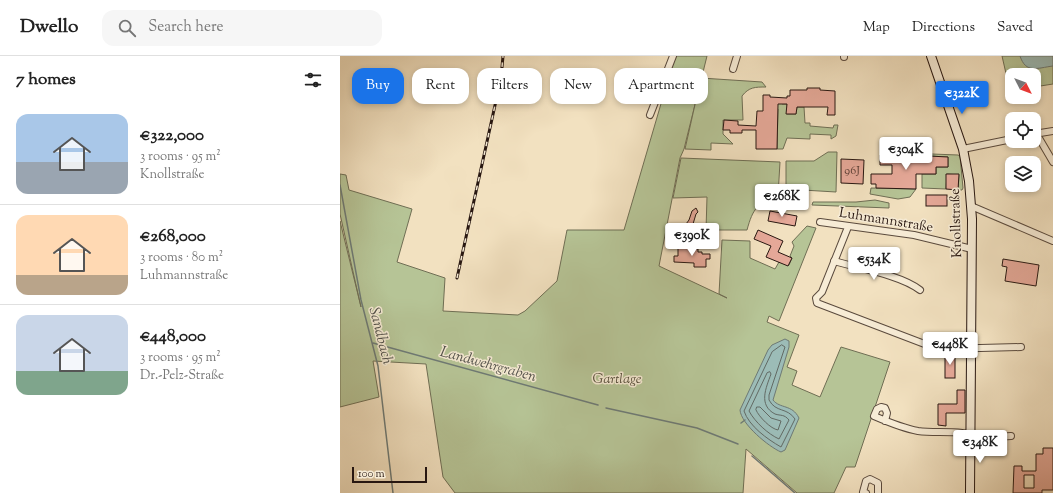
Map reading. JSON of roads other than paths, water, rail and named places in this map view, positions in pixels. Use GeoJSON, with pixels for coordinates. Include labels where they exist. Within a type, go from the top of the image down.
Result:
{"type":"FeatureCollection","features":[{"type":"Feature","properties":{"kind":"street"},"geometry":{"type":"LineString","coordinates":[[650,115],[673,56]]}},
{"type":"Feature","properties":{"kind":"street"},"geometry":{"type":"LineString","coordinates":[[733,69],[737,56]]}},
{"type":"Feature","properties":{"kind":"street","name":"Knollstraße"},"geometry":{"type":"LineString","coordinates":[[930,56],[963,149],[967,165],[971,206],[970,493]]}},
{"type":"Feature","properties":{"kind":"street"},"geometry":{"type":"LineString","coordinates":[[1041,132],[1053,131]]}},
{"type":"Feature","properties":{"kind":"street"},"geometry":{"type":"LineString","coordinates":[[963,149],[1005,140]]}},
{"type":"Feature","properties":{"kind":"street"},"geometry":{"type":"LineString","coordinates":[[1041,143],[1053,162]]}},
{"type":"Feature","properties":{"kind":"street"},"geometry":{"type":"LineString","coordinates":[[971,206],[1053,241]]}},
{"type":"Feature","properties":{"kind":"street","name":"Luhmannstraße"},"geometry":{"type":"LineString","coordinates":[[820,222],[914,235],[972,249]]}},
{"type":"Feature","properties":{"kind":"street"},"geometry":{"type":"LineString","coordinates":[[848,227],[822,292],[816,298],[817,303],[935,348],[1021,347]]}},
{"type":"Feature","properties":{"kind":"street"},"geometry":{"type":"LineString","coordinates":[[834,262],[913,285],[920,290]]}},
{"type":"Feature","properties":{"kind":"street"},"geometry":{"type":"LineString","coordinates":[[885,421],[918,430],[970,434],[984,437],[1011,436]]}},
{"type":"Feature","properties":{"kind":"street"},"geometry":{"type":"LineString","coordinates":[[866,493],[863,492],[866,481],[870,479],[878,483],[878,493]]}},
{"type":"Feature","properties":{"kind":"water"},"geometry":{"type":"Polygon","coordinates":[[[1020,56],[1053,56],[1053,66],[1029,68],[1022,62],[1020,56]]]}},
{"type":"Feature","properties":{"kind":"water"},"geometry":{"type":"Polygon","coordinates":[[[785,339],[789,341],[789,347],[773,400],[779,405],[793,411],[799,418],[785,450],[781,452],[763,440],[750,428],[745,422],[740,410],[768,350],[772,345],[785,339]]]}},
{"type":"Feature","properties":{"kind":"waterway","name":"Sandbach"},"geometry":{"type":"LineString","coordinates":[[340,185],[361,300],[378,366],[393,493]]}},
{"type":"Feature","properties":{"kind":"waterway","name":"Landwehrgraben"},"geometry":{"type":"LineString","coordinates":[[373,343],[598,405]]}},
{"type":"Feature","properties":{"kind":"waterway","name":"Landwehrgraben"},"geometry":{"type":"LineString","coordinates":[[606,408],[697,428],[738,444]]}},
{"type":"Feature","properties":{"kind":"waterway"},"geometry":{"type":"LineString","coordinates":[[741,423],[745,420]]}},
{"type":"Feature","properties":{"kind":"waterway","name":"Landwehrgraben"},"geometry":{"type":"LineString","coordinates":[[752,456],[795,493]]}},
{"type":"Feature","properties":{"kind":"railway"},"geometry":{"type":"LineString","coordinates":[[457,278],[501,78],[503,56]]}},
{"type":"Feature","properties":{"kind":"park label","name":"Gartlage"},"geometry":{"type":"Point","coordinates":[617,380]}}]}
